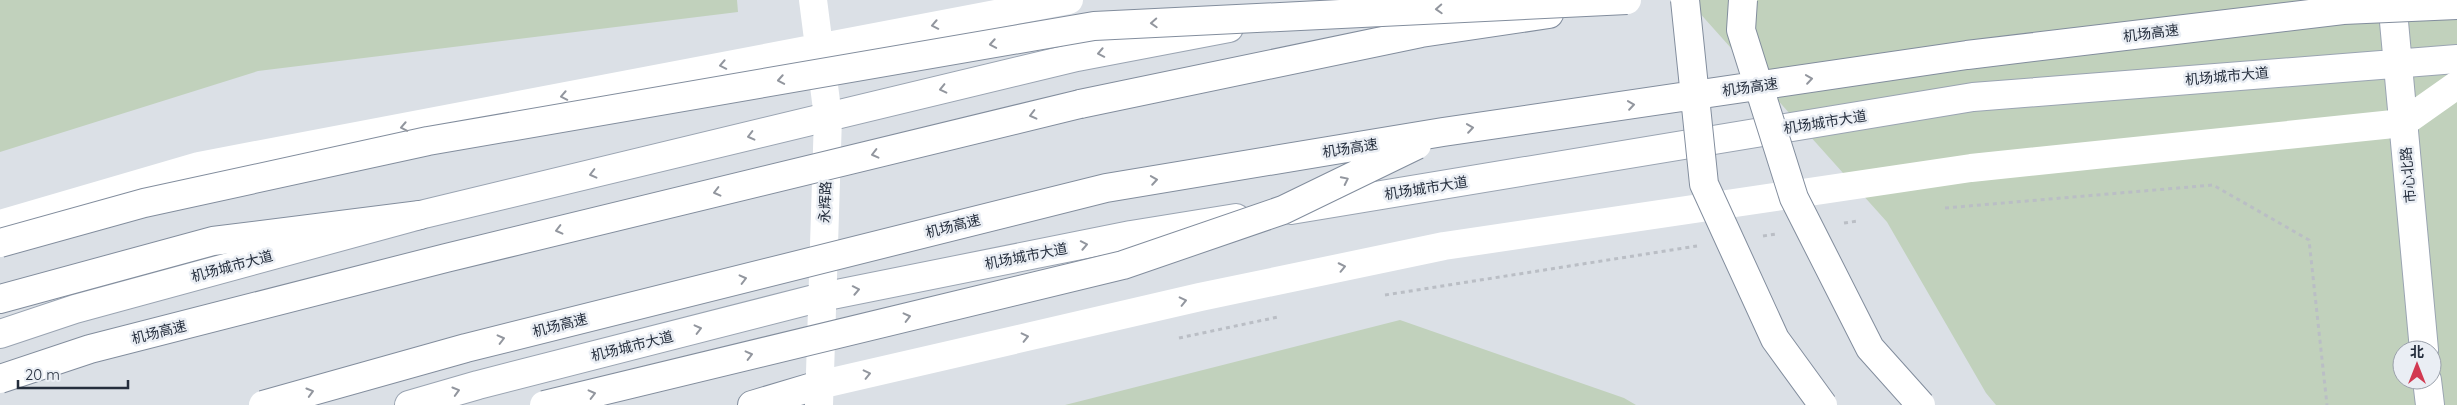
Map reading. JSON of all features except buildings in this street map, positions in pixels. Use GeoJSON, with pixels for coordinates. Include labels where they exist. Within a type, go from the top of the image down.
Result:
{"type":"FeatureCollection","features":[{"type":"Feature","properties":{"kind":"main road","name":"永辉路"},"geometry":{"type":"LineString","coordinates":[[814,0],[828,117],[819,395]]}},
{"type":"Feature","properties":{"kind":"main road"},"geometry":{"type":"LineString","coordinates":[[0,224],[199,166],[819,46],[1068,0]]}},
{"type":"Feature","properties":{"kind":"main road","name":"机场城市大道"},"geometry":{"type":"LineString","coordinates":[[0,334],[75,309],[420,215],[1077,57],[1372,0]]}},
{"type":"Feature","properties":{"kind":"main road"},"geometry":{"type":"LineString","coordinates":[[0,243],[144,203],[428,141],[1094,26],[1627,0]]}},
{"type":"Feature","properties":{"kind":"main road","name":"机场高速"},"geometry":{"type":"LineString","coordinates":[[0,379],[90,349],[446,258],[1080,104],[1421,34],[1637,0]]}},
{"type":"Feature","properties":{"kind":"main road"},"geometry":{"type":"LineString","coordinates":[[1686,0],[1704,184],[1775,339],[1823,405]]}},
{"type":"Feature","properties":{"kind":"main road"},"geometry":{"type":"LineString","coordinates":[[1743,0],[1741,30],[1794,198],[1870,348],[1921,405]]}},
{"type":"Feature","properties":{"kind":"main road","name":"市心北路"},"geometry":{"type":"LineString","coordinates":[[2392,0],[2423,340]]}},
{"type":"Feature","properties":{"kind":"main road","name":"机场高速"},"geometry":{"type":"LineString","coordinates":[[264,405],[476,346],[1106,188],[1443,132],[1967,55],[2343,10],[2457,5]]}},
{"type":"Feature","properties":{"kind":"main road","name":"机场城市大道"},"geometry":{"type":"LineString","coordinates":[[409,405],[478,385],[822,297],[1131,235],[1973,97],[2398,62],[2457,59]]}},
{"type":"Feature","properties":{"kind":"main road"},"geometry":{"type":"LineString","coordinates":[[752,405],[819,395],[1200,297],[1444,246],[1971,168],[2404,123],[2457,85]]}},
{"type":"Feature","properties":{"kind":"main road"},"geometry":{"type":"LineString","coordinates":[[544,405],[1123,265],[1283,210],[1443,132]]}},
{"type":"Feature","properties":{"kind":"main road"},"geometry":{"type":"LineString","coordinates":[[0,299],[213,242],[420,215]]}},
{"type":"Feature","properties":{"kind":"main road"},"geometry":{"type":"LineString","coordinates":[[2428,390],[2430,405]]}},
{"type":"Feature","properties":{"kind":"path"},"geometry":{"type":"LineString","coordinates":[[1937,208],[2213,185],[2309,240],[2327,405]]}},
{"type":"Feature","properties":{"kind":"path"},"geometry":{"type":"LineString","coordinates":[[1838,224],[1868,219]]}},
{"type":"Feature","properties":{"kind":"path"},"geometry":{"type":"LineString","coordinates":[[1759,236],[1779,233]]}},
{"type":"Feature","properties":{"kind":"path"},"geometry":{"type":"LineString","coordinates":[[1375,296],[1700,246]]}},
{"type":"Feature","properties":{"kind":"path"},"geometry":{"type":"LineString","coordinates":[[1171,340],[1288,315]]}},
{"type":"Feature","properties":{"kind":"green space"},"geometry":{"type":"Polygon","coordinates":[[[0,0],[737,0],[738,12],[258,71],[0,152],[0,0]]]}},
{"type":"Feature","properties":{"kind":"green space"},"geometry":{"type":"Polygon","coordinates":[[[1688,0],[2457,0],[2457,405],[1996,405],[1986,393],[1887,222],[1688,0]]]}},
{"type":"Feature","properties":{"kind":"green space"},"geometry":{"type":"Polygon","coordinates":[[[1400,320],[1624,398],[1636,405],[1065,405],[1400,320]]]}}]}
